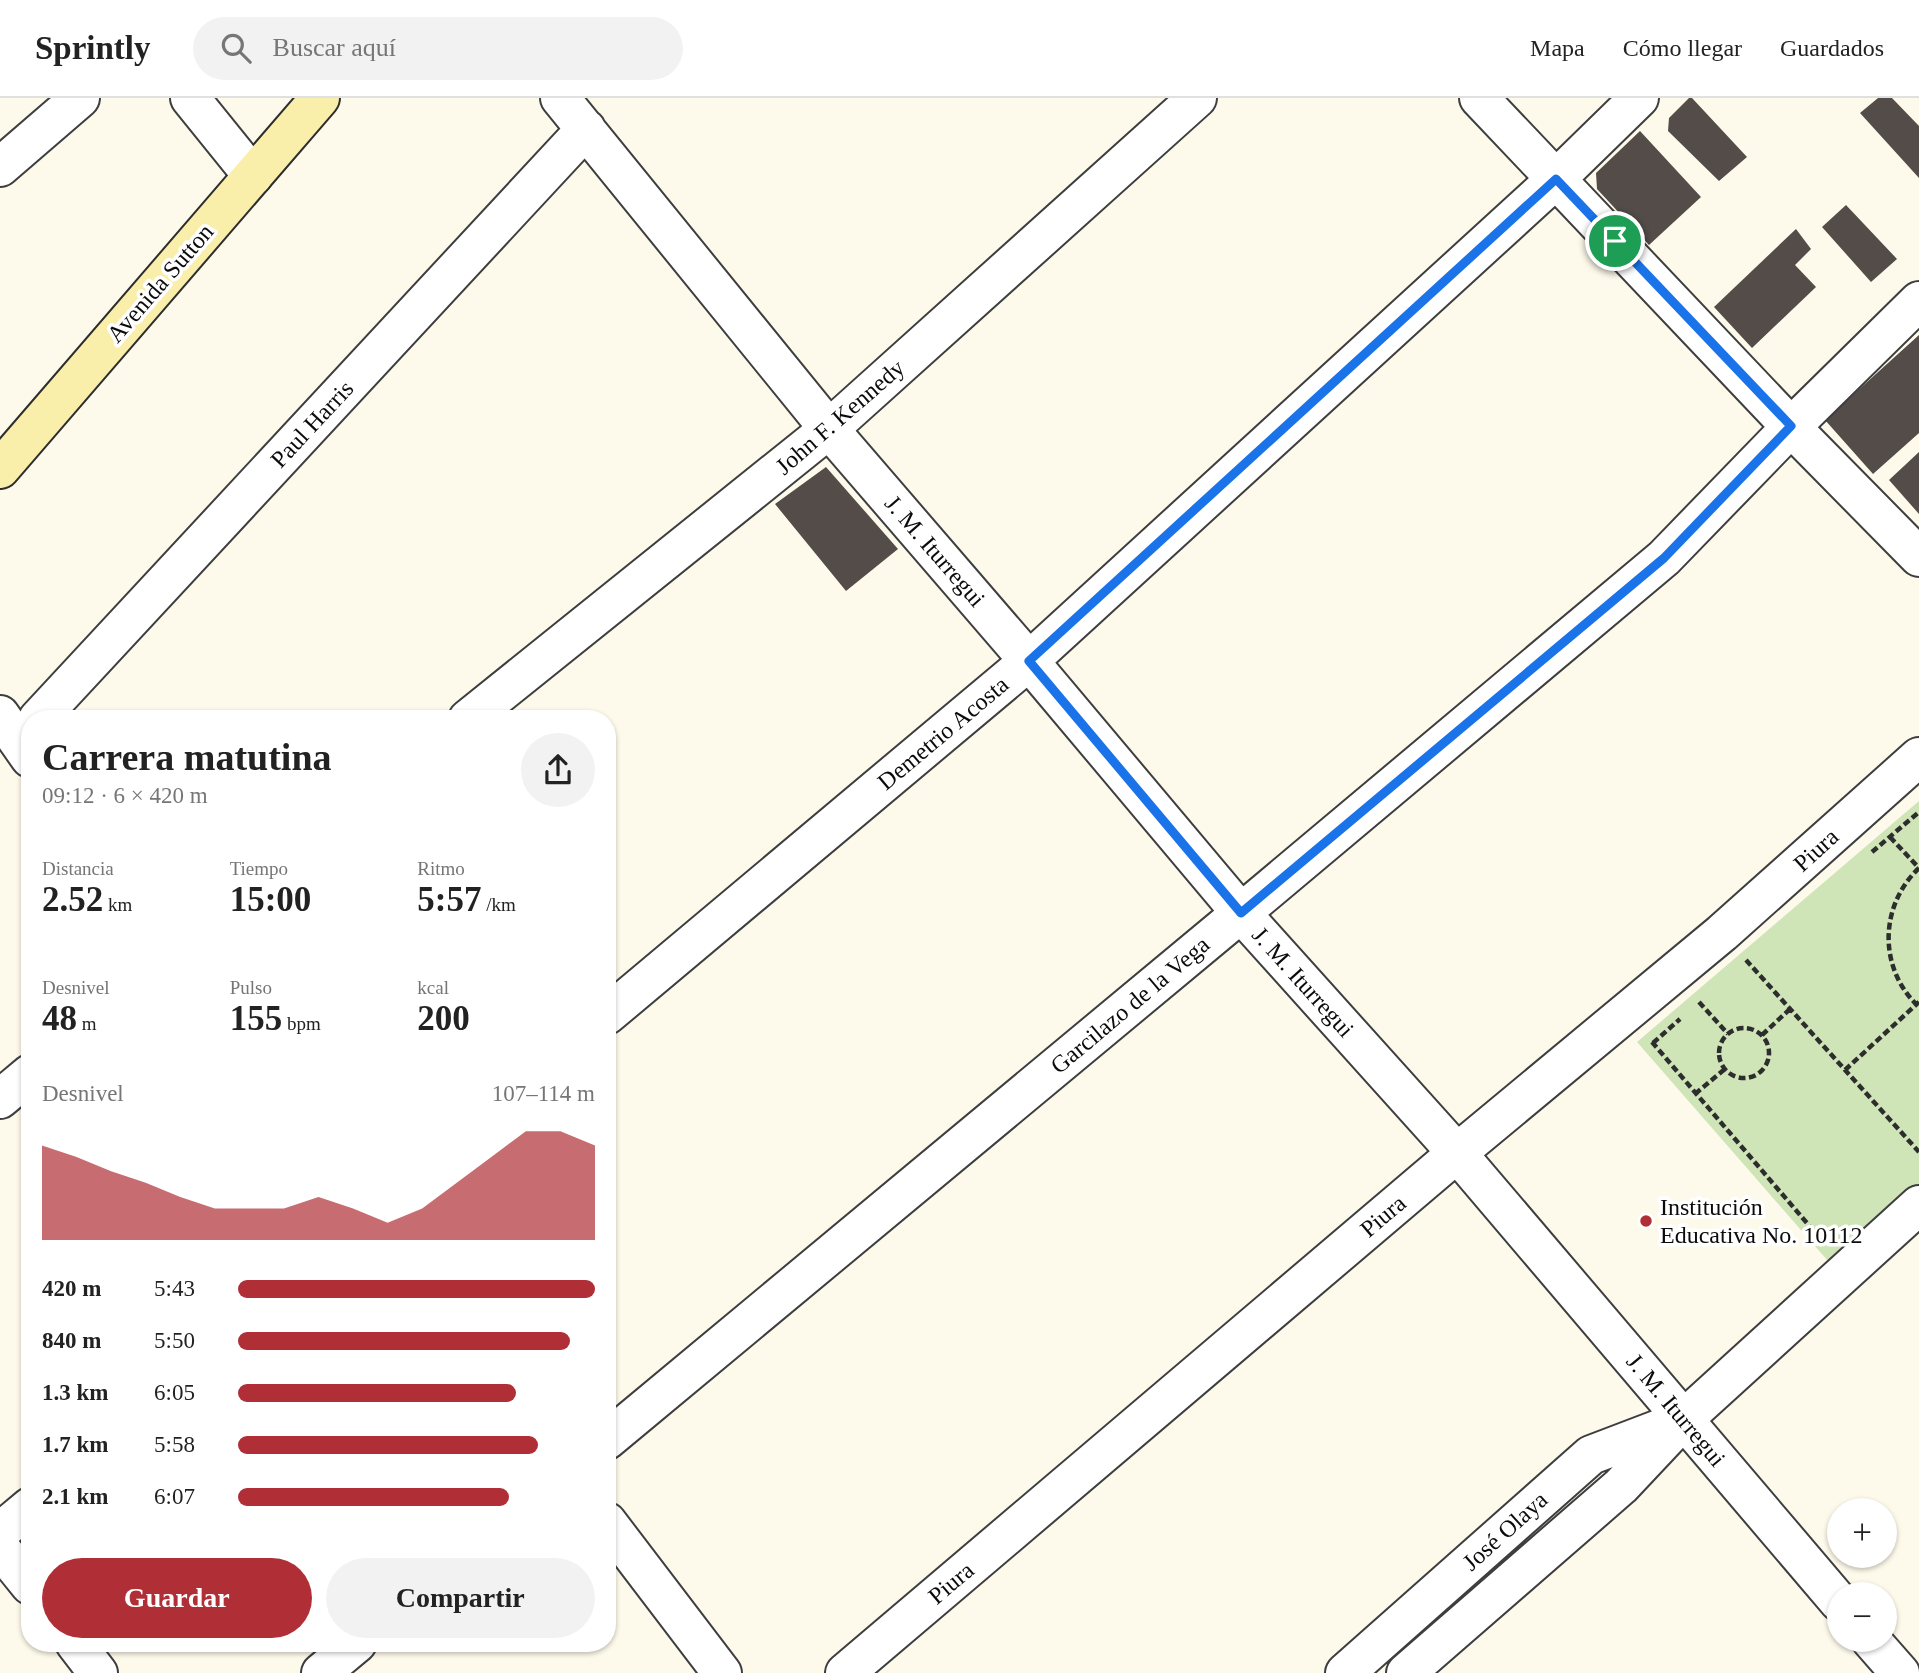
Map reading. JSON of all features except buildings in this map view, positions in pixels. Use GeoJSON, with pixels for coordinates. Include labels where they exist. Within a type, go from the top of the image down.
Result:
{"type":"FeatureCollection","features":[{"type":"Feature","properties":{"kind":"street"},"geometry":{"type":"LineString","coordinates":[[0,167],[80,98]]}},
{"type":"Feature","properties":{"kind":"street"},"geometry":{"type":"LineString","coordinates":[[190,98],[253,176]]}},
{"type":"Feature","properties":{"kind":"street","name":"Avenida Sutton"},"geometry":{"type":"LineString","coordinates":[[0,468],[320,98]]}},
{"type":"Feature","properties":{"kind":"street","name":"J. M. Iturregui"},"geometry":{"type":"LineString","coordinates":[[560,98],[829,429],[1241,913],[1457,1153],[1827,1588]]}},
{"type":"Feature","properties":{"kind":"street","name":"John F. Kennedy"},"geometry":{"type":"LineString","coordinates":[[479,710],[829,429],[1197,98]]}},
{"type":"Feature","properties":{"kind":"street"},"geometry":{"type":"LineString","coordinates":[[1479,98],[1919,557]]}},
{"type":"Feature","properties":{"kind":"street","name":"Demetrio Acosta"},"geometry":{"type":"LineString","coordinates":[[616,1007],[1029,661],[1556,179],[1639,98]]}},
{"type":"Feature","properties":{"kind":"street","name":"Paul Harris"},"geometry":{"type":"LineString","coordinates":[[44,710],[586,129]]}},
{"type":"Feature","properties":{"kind":"street","name":"Garcilazo de la Vega"},"geometry":{"type":"LineString","coordinates":[[616,1433],[1664,558],[1791,426],[1919,301]]}},
{"type":"Feature","properties":{"kind":"street","name":"Piura"},"geometry":{"type":"LineString","coordinates":[[845,1673],[1457,1153],[1722,933],[1919,757]]}},
{"type":"Feature","properties":{"kind":"street"},"geometry":{"type":"LineString","coordinates":[[0,1099],[21,1082]]}},
{"type":"Feature","properties":{"kind":"street","name":"José Olaya"},"geometry":{"type":"LineString","coordinates":[[1406,1673],[1620,1486],[1684,1419],[1919,1205]]}},
{"type":"Feature","properties":{"kind":"street","name":"José Olaya"},"geometry":{"type":"LineString","coordinates":[[1345,1673],[1591,1455],[1684,1419]]}},
{"type":"Feature","properties":{"kind":"street"},"geometry":{"type":"LineString","coordinates":[[0,1532],[21,1514]]}},
{"type":"Feature","properties":{"kind":"street"},"geometry":{"type":"LineString","coordinates":[[616,1534],[722,1673]]}},
{"type":"Feature","properties":{"kind":"street"},"geometry":{"type":"LineString","coordinates":[[0,1548],[21,1575]]}},
{"type":"Feature","properties":{"kind":"street"},"geometry":{"type":"LineString","coordinates":[[82,1652],[98,1673]]}},
{"type":"Feature","properties":{"kind":"street"},"geometry":{"type":"LineString","coordinates":[[321,1673],[347,1652]]}},
{"type":"Feature","properties":{"kind":"street"},"geometry":{"type":"LineString","coordinates":[[1882,1652],[1900,1673],[1919,1654]]}},
{"type":"Feature","properties":{"kind":"path"},"geometry":{"type":"LineString","coordinates":[[1845,1070],[1918,1005],[1901,986],[1892,965],[1888,942],[1889,919],[1897,897],[1909,877],[1919,868],[1890,837]]}},
{"type":"Feature","properties":{"kind":"path"},"geometry":{"type":"LineString","coordinates":[[1722,933],[1919,1152]]}},
{"type":"Feature","properties":{"kind":"path"},"geometry":{"type":"LineString","coordinates":[[1699,1002],[1728,1034]]}},
{"type":"Feature","properties":{"kind":"path"},"geometry":{"type":"LineString","coordinates":[[1762,1035],[1790,1009]]}},
{"type":"Feature","properties":{"kind":"path"},"geometry":{"type":"LineString","coordinates":[[1626,1013],[1847,1271]]}},
{"type":"Feature","properties":{"kind":"path"},"geometry":{"type":"LineString","coordinates":[[1739,1029],[1751,1029],[1762,1035],[1768,1045],[1769,1056],[1765,1067],[1757,1075],[1746,1078],[1735,1076],[1726,1069],[1720,1060],[1720,1051],[1728,1034],[1739,1029]]}},
{"type":"Feature","properties":{"kind":"path"},"geometry":{"type":"LineString","coordinates":[[1695,1094],[1726,1069]]}},
{"type":"Feature","properties":{"kind":"green space"},"geometry":{"type":"Polygon","coordinates":[[[1919,801],[1919,1188],[1835,1269],[1637,1042],[1919,801]]]}},
{"type":"Feature","properties":{"kind":"place","name":"Institución Educativa No. 10112"},"geometry":{"type":"Point","coordinates":[1646,1221]}},
{"type":"Feature","properties":{"kind":"route"},"geometry":{"type":"LineString","coordinates":[[1556,179],[1615,241],[1791,426],[1664,558],[1241,913],[1029,661],[1556,179]]}}]}
